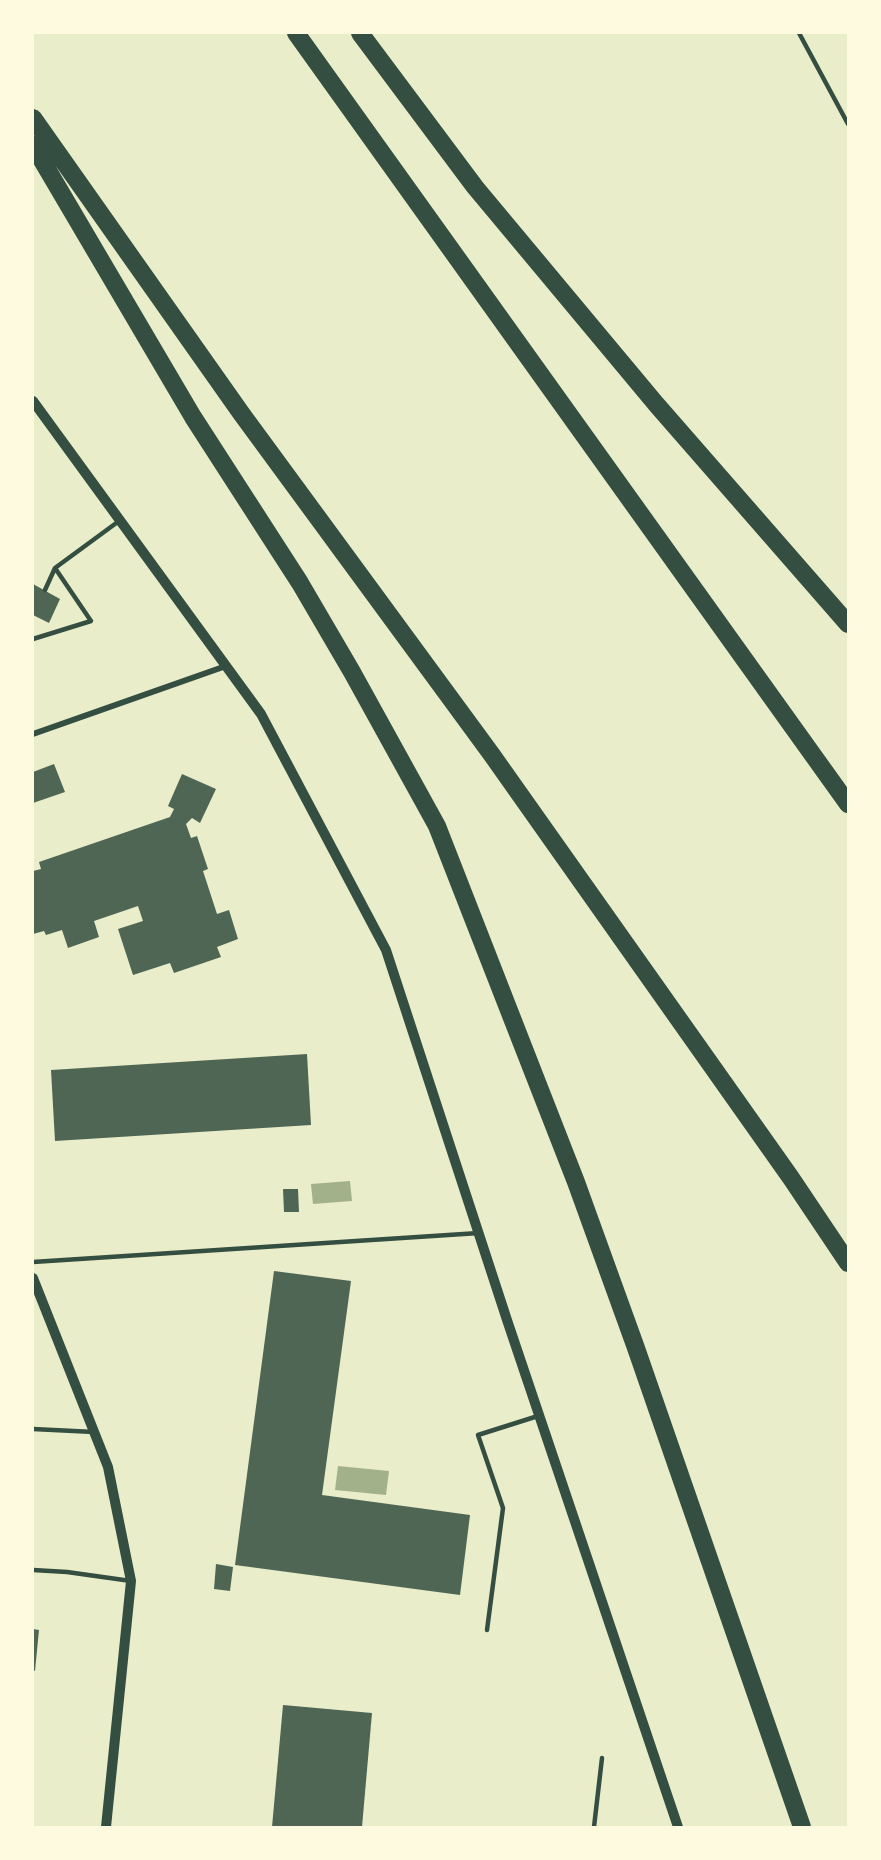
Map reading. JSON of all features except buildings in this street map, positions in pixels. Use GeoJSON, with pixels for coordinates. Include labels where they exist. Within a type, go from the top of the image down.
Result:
{"type":"FeatureCollection","features":[{"type":"Feature","properties":{"kind":"highway"},"geometry":{"type":"LineString","coordinates":[[296,33],[848,804]]}},
{"type":"Feature","properties":{"kind":"highway"},"geometry":{"type":"LineString","coordinates":[[360,33],[475,187],[656,404],[848,624]]}},
{"type":"Feature","properties":{"kind":"highway"},"geometry":{"type":"LineString","coordinates":[[33,118],[242,413],[492,755],[791,1178],[848,1263]]}},
{"type":"Feature","properties":{"kind":"highway"},"geometry":{"type":"LineString","coordinates":[[33,145],[193,417],[300,583],[437,826],[576,1182],[640,1359],[802,1827]]}},
{"type":"Feature","properties":{"kind":"street"},"geometry":{"type":"LineString","coordinates":[[33,401],[261,714],[386,950],[678,1827]]}},
{"type":"Feature","properties":{"kind":"street"},"geometry":{"type":"LineString","coordinates":[[33,734],[226,666]]}},
{"type":"Feature","properties":{"kind":"street"},"geometry":{"type":"LineString","coordinates":[[33,1278],[108,1467],[131,1581],[106,1827]]}},
{"type":"Feature","properties":{"kind":"lane"},"geometry":{"type":"LineString","coordinates":[[800,33],[848,124]]}},
{"type":"Feature","properties":{"kind":"lane"},"geometry":{"type":"LineString","coordinates":[[45,590],[55,568],[118,520]]}},
{"type":"Feature","properties":{"kind":"lane"},"geometry":{"type":"LineString","coordinates":[[33,639],[91,621],[55,568]]}},
{"type":"Feature","properties":{"kind":"lane"},"geometry":{"type":"LineString","coordinates":[[33,1262],[479,1233]]}},
{"type":"Feature","properties":{"kind":"lane"},"geometry":{"type":"LineString","coordinates":[[487,1630],[503,1508],[477,1435],[540,1416]]}},
{"type":"Feature","properties":{"kind":"lane"},"geometry":{"type":"LineString","coordinates":[[33,1429],[94,1432]]}},
{"type":"Feature","properties":{"kind":"lane"},"geometry":{"type":"LineString","coordinates":[[33,1570],[68,1572],[131,1581]]}},
{"type":"Feature","properties":{"kind":"lane"},"geometry":{"type":"LineString","coordinates":[[594,1827],[602,1758]]}},
{"type":"Feature","properties":{"kind":"shaded area"},"geometry":{"type":"Polygon","coordinates":[[[350,1181],[352,1201],[313,1204],[311,1184],[350,1181]]]}},
{"type":"Feature","properties":{"kind":"shaded area"},"geometry":{"type":"Polygon","coordinates":[[[338,1466],[389,1471],[386,1495],[335,1490],[338,1466]]]}}]}
